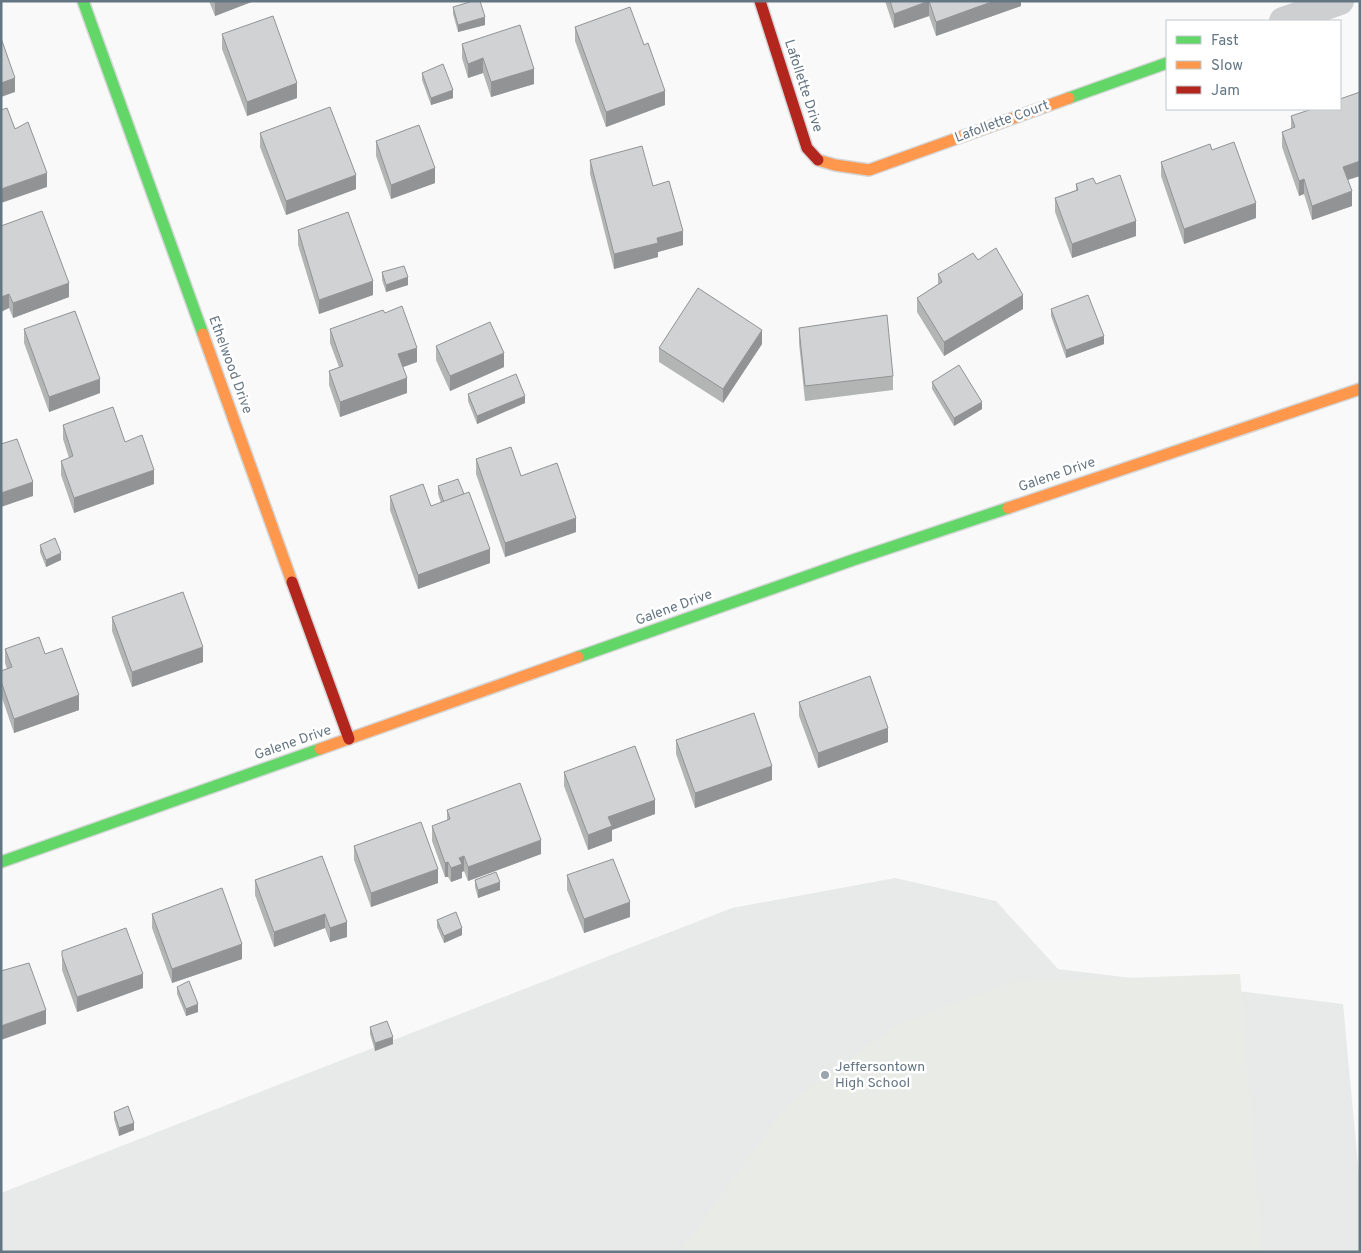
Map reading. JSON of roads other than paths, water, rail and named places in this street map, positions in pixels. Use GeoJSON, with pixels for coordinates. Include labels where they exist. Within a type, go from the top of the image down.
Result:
{"type":"FeatureCollection","features":[{"type":"Feature","properties":{"kind":"street","name":"Ethelwood Drive"},"geometry":{"type":"LineString","coordinates":[[83,1],[349,739]]}},
{"type":"Feature","properties":{"kind":"street","name":"Lafollette Drive"},"geometry":{"type":"LineString","coordinates":[[760,1],[807,148],[818,160],[835,165]]}},
{"type":"Feature","properties":{"kind":"street"},"geometry":{"type":"LineString","coordinates":[[1286,20],[1340,1]]}},
{"type":"Feature","properties":{"kind":"street","name":"Lafollette Court"},"geometry":{"type":"LineString","coordinates":[[835,165],[869,170],[1166,63]]}},
{"type":"Feature","properties":{"kind":"street","name":"Galene Drive"},"geometry":{"type":"LineString","coordinates":[[1,862],[853,560],[1360,389]]}},
{"type":"Feature","properties":{"kind":"place","name":"Jeffersontown High School"},"geometry":{"type":"Point","coordinates":[825,1075]}}]}
